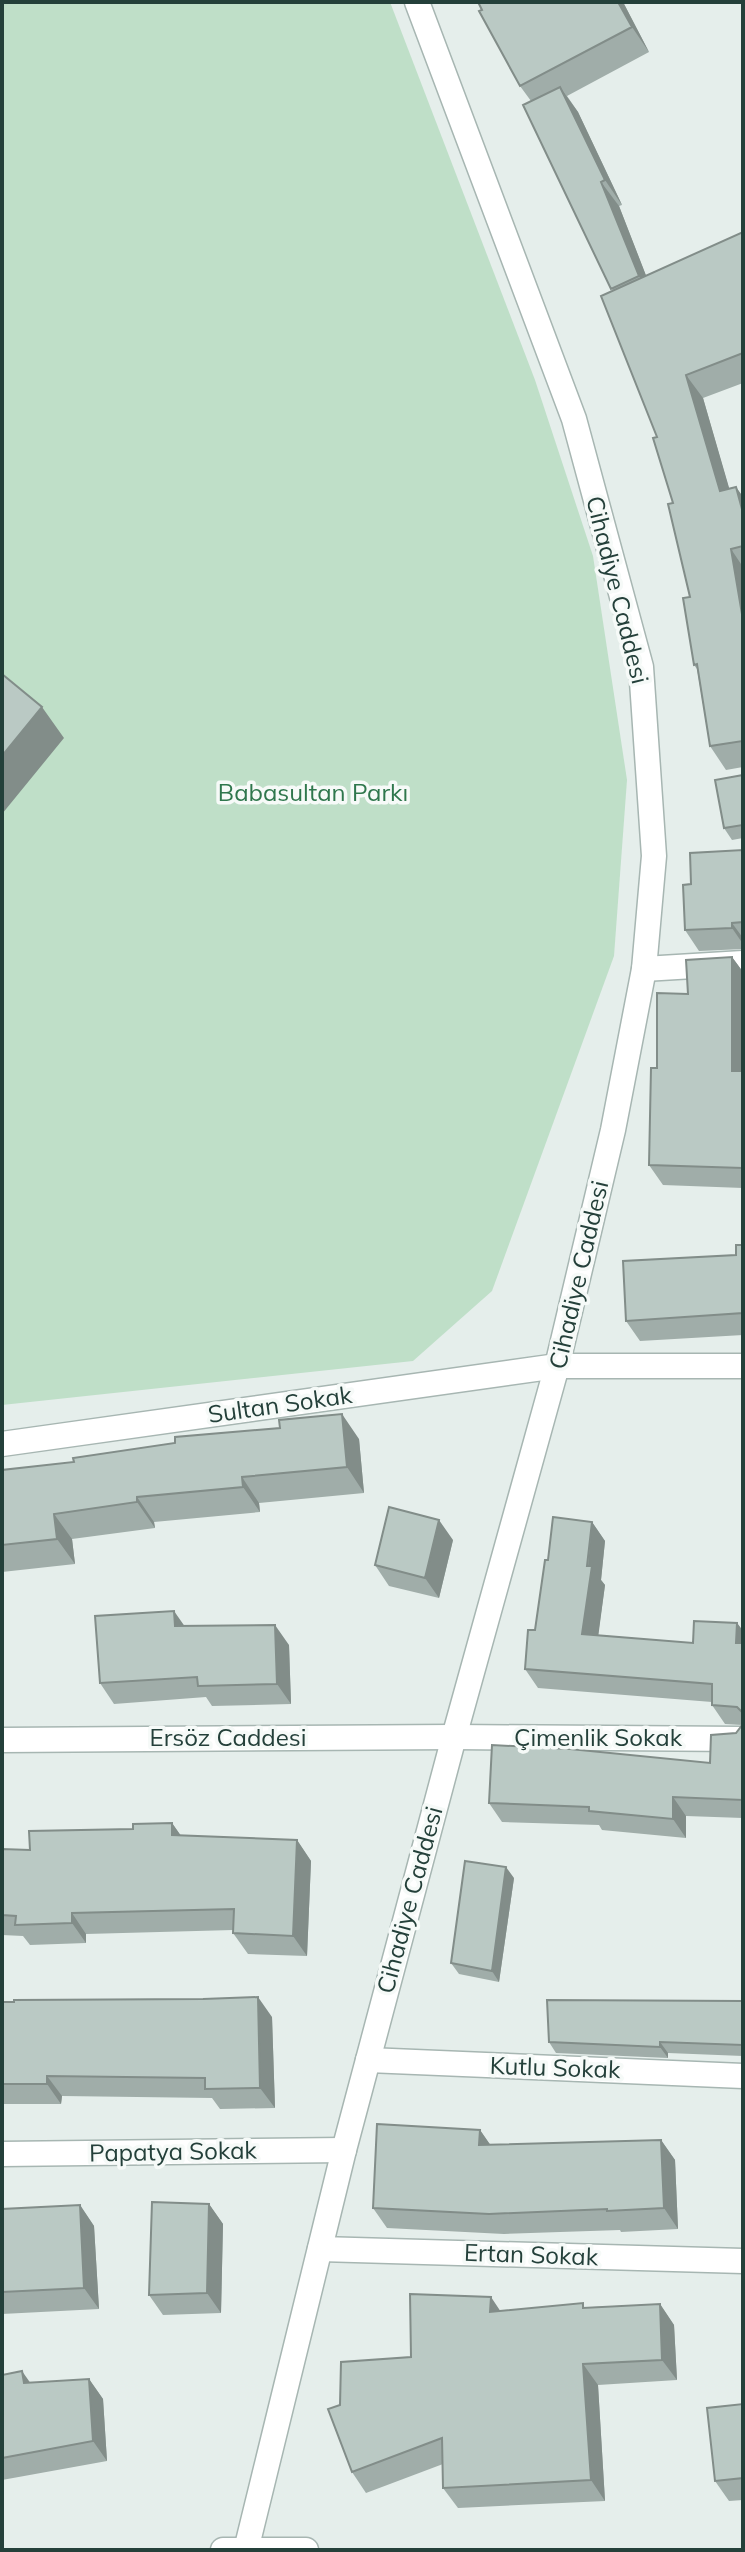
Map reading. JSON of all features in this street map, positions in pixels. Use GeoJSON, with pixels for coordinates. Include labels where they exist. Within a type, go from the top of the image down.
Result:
{"type":"FeatureCollection","features":[{"type":"Feature","properties":{"kind":"street","name":"Cihadiye Caddesi"},"geometry":{"type":"LineString","coordinates":[[238,2550],[454,1737],[557,1366],[613,1130],[644,969],[654,856],[641,667],[574,419],[417,2]]}},
{"type":"Feature","properties":{"kind":"street"},"geometry":{"type":"LineString","coordinates":[[644,969],[743,963]]}},
{"type":"Feature","properties":{"kind":"street","name":"Sultan Sokak"},"geometry":{"type":"LineString","coordinates":[[2,1444],[557,1366],[743,1366]]}},
{"type":"Feature","properties":{"kind":"street","name":"Çimenlik Sokak"},"geometry":{"type":"LineString","coordinates":[[454,1737],[743,1739]]}},
{"type":"Feature","properties":{"kind":"street","name":"Ersöz Caddesi"},"geometry":{"type":"LineString","coordinates":[[2,1740],[454,1737]]}},
{"type":"Feature","properties":{"kind":"street","name":"Kutlu Sokak"},"geometry":{"type":"LineString","coordinates":[[368,2060],[743,2076]]}},
{"type":"Feature","properties":{"kind":"street","name":"Papatya Sokak"},"geometry":{"type":"LineString","coordinates":[[2,2154],[344,2150]]}},
{"type":"Feature","properties":{"kind":"street","name":"Ertan Sokak"},"geometry":{"type":"LineString","coordinates":[[320,2249],[743,2261]]}},
{"type":"Feature","properties":{"kind":"street"},"geometry":{"type":"LineString","coordinates":[[238,2550],[306,2550]]}},
{"type":"Feature","properties":{"kind":"green space","name":"Babasultan Parkı"},"geometry":{"type":"Polygon","coordinates":[[[2,2],[390,2],[535,380],[593,556],[627,780],[614,956],[492,1291],[413,1361],[2,1405],[2,2]]]}},
{"type":"Feature","properties":{"kind":"building"},"geometry":{"type":"Polygon","coordinates":[[[478,2],[618,2],[632,27],[520,86],[479,11],[482,10],[478,2]]]}},
{"type":"Feature","properties":{"kind":"building"},"geometry":{"type":"Polygon","coordinates":[[[560,87],[605,180],[601,182],[639,276],[611,289],[523,105],[560,87]]]}},
{"type":"Feature","properties":{"kind":"building"},"geometry":{"type":"Polygon","coordinates":[[[743,232],[743,353],[686,375],[720,491],[736,487],[743,513],[743,546],[731,549],[743,620],[743,741],[710,746],[683,598],[690,597],[668,504],[673,503],[653,438],[657,437],[601,296],[743,232]]]}},
{"type":"Feature","properties":{"kind":"building"},"geometry":{"type":"Polygon","coordinates":[[[2,674],[42,707],[2,756],[2,674]]]}},
{"type":"Feature","properties":{"kind":"building"},"geometry":{"type":"Polygon","coordinates":[[[743,775],[743,825],[724,828],[715,780],[743,775]]]}},
{"type":"Feature","properties":{"kind":"building"},"geometry":{"type":"Polygon","coordinates":[[[743,850],[743,922],[732,923],[732,928],[685,930],[683,885],[691,884],[690,853],[743,850]]]}},
{"type":"Feature","properties":{"kind":"building"},"geometry":{"type":"Polygon","coordinates":[[[732,957],[732,1071],[743,1071],[743,1168],[649,1165],[651,1068],[657,1068],[657,993],[688,994],[686,960],[732,957]]]}},
{"type":"Feature","properties":{"kind":"building"},"geometry":{"type":"Polygon","coordinates":[[[736,1245],[743,1245],[743,1313],[626,1321],[623,1261],[736,1255],[736,1245]]]}},
{"type":"Feature","properties":{"kind":"building"},"geometry":{"type":"Polygon","coordinates":[[[342,1414],[347,1467],[242,1477],[243,1487],[137,1497],[137,1502],[54,1514],[57,1539],[2,1545],[2,1470],[74,1462],[73,1458],[175,1443],[175,1437],[280,1428],[279,1420],[342,1414]]]}},
{"type":"Feature","properties":{"kind":"building"},"geometry":{"type":"Polygon","coordinates":[[[389,1507],[439,1520],[425,1578],[375,1565],[389,1507]]]}},
{"type":"Feature","properties":{"kind":"building"},"geometry":{"type":"Polygon","coordinates":[[[553,1517],[592,1522],[587,1566],[592,1566],[582,1634],[693,1643],[694,1621],[737,1623],[736,1643],[743,1643],[743,1713],[737,1707],[712,1705],[712,1684],[525,1669],[528,1630],[535,1630],[553,1517]]]}},
{"type":"Feature","properties":{"kind":"building"},"geometry":{"type":"Polygon","coordinates":[[[174,1611],[175,1626],[275,1625],[277,1684],[198,1686],[197,1677],[100,1683],[95,1616],[174,1611]]]}},
{"type":"Feature","properties":{"kind":"building"},"geometry":{"type":"Polygon","coordinates":[[[743,1724],[743,1800],[673,1797],[673,1819],[589,1811],[589,1807],[489,1803],[492,1745],[570,1749],[710,1763],[711,1735],[736,1733],[743,1724]]]}},
{"type":"Feature","properties":{"kind":"building"},"geometry":{"type":"Polygon","coordinates":[[[172,1823],[172,1835],[297,1840],[293,1936],[233,1933],[234,1909],[72,1913],[72,1923],[15,1925],[16,1916],[2,1915],[2,1849],[30,1850],[29,1831],[133,1829],[133,1824],[172,1823]]]}},
{"type":"Feature","properties":{"kind":"building"},"geometry":{"type":"Polygon","coordinates":[[[465,1861],[506,1867],[492,1971],[451,1963],[465,1861]]]}},
{"type":"Feature","properties":{"kind":"building"},"geometry":{"type":"Polygon","coordinates":[[[258,1997],[260,2088],[205,2089],[205,2078],[47,2076],[47,2084],[2,2084],[2,2002],[258,1997]]]}},
{"type":"Feature","properties":{"kind":"building"},"geometry":{"type":"Polygon","coordinates":[[[547,2000],[743,2001],[743,2045],[660,2042],[660,2047],[549,2042],[547,2000]]]}},
{"type":"Feature","properties":{"kind":"building"},"geometry":{"type":"Polygon","coordinates":[[[377,2124],[480,2130],[479,2145],[661,2140],[664,2208],[489,2214],[373,2208],[377,2124]]]}},
{"type":"Feature","properties":{"kind":"building"},"geometry":{"type":"Polygon","coordinates":[[[152,2202],[209,2204],[207,2293],[149,2295],[152,2202]]]}},
{"type":"Feature","properties":{"kind":"building"},"geometry":{"type":"Polygon","coordinates":[[[80,2205],[84,2288],[2,2292],[2,2209],[80,2205]]]}},
{"type":"Feature","properties":{"kind":"building"},"geometry":{"type":"Polygon","coordinates":[[[410,2294],[491,2297],[490,2312],[583,2303],[583,2308],[660,2304],[662,2360],[583,2364],[591,2480],[443,2488],[442,2438],[352,2472],[328,2409],[340,2405],[341,2362],[411,2357],[410,2294]]]}},
{"type":"Feature","properties":{"kind":"building"},"geometry":{"type":"Polygon","coordinates":[[[22,2371],[24,2383],[89,2379],[93,2441],[2,2458],[2,2375],[22,2371]]]}},
{"type":"Feature","properties":{"kind":"building"},"geometry":{"type":"Polygon","coordinates":[[[743,2404],[743,2478],[715,2481],[707,2408],[743,2404]]]}}]}
